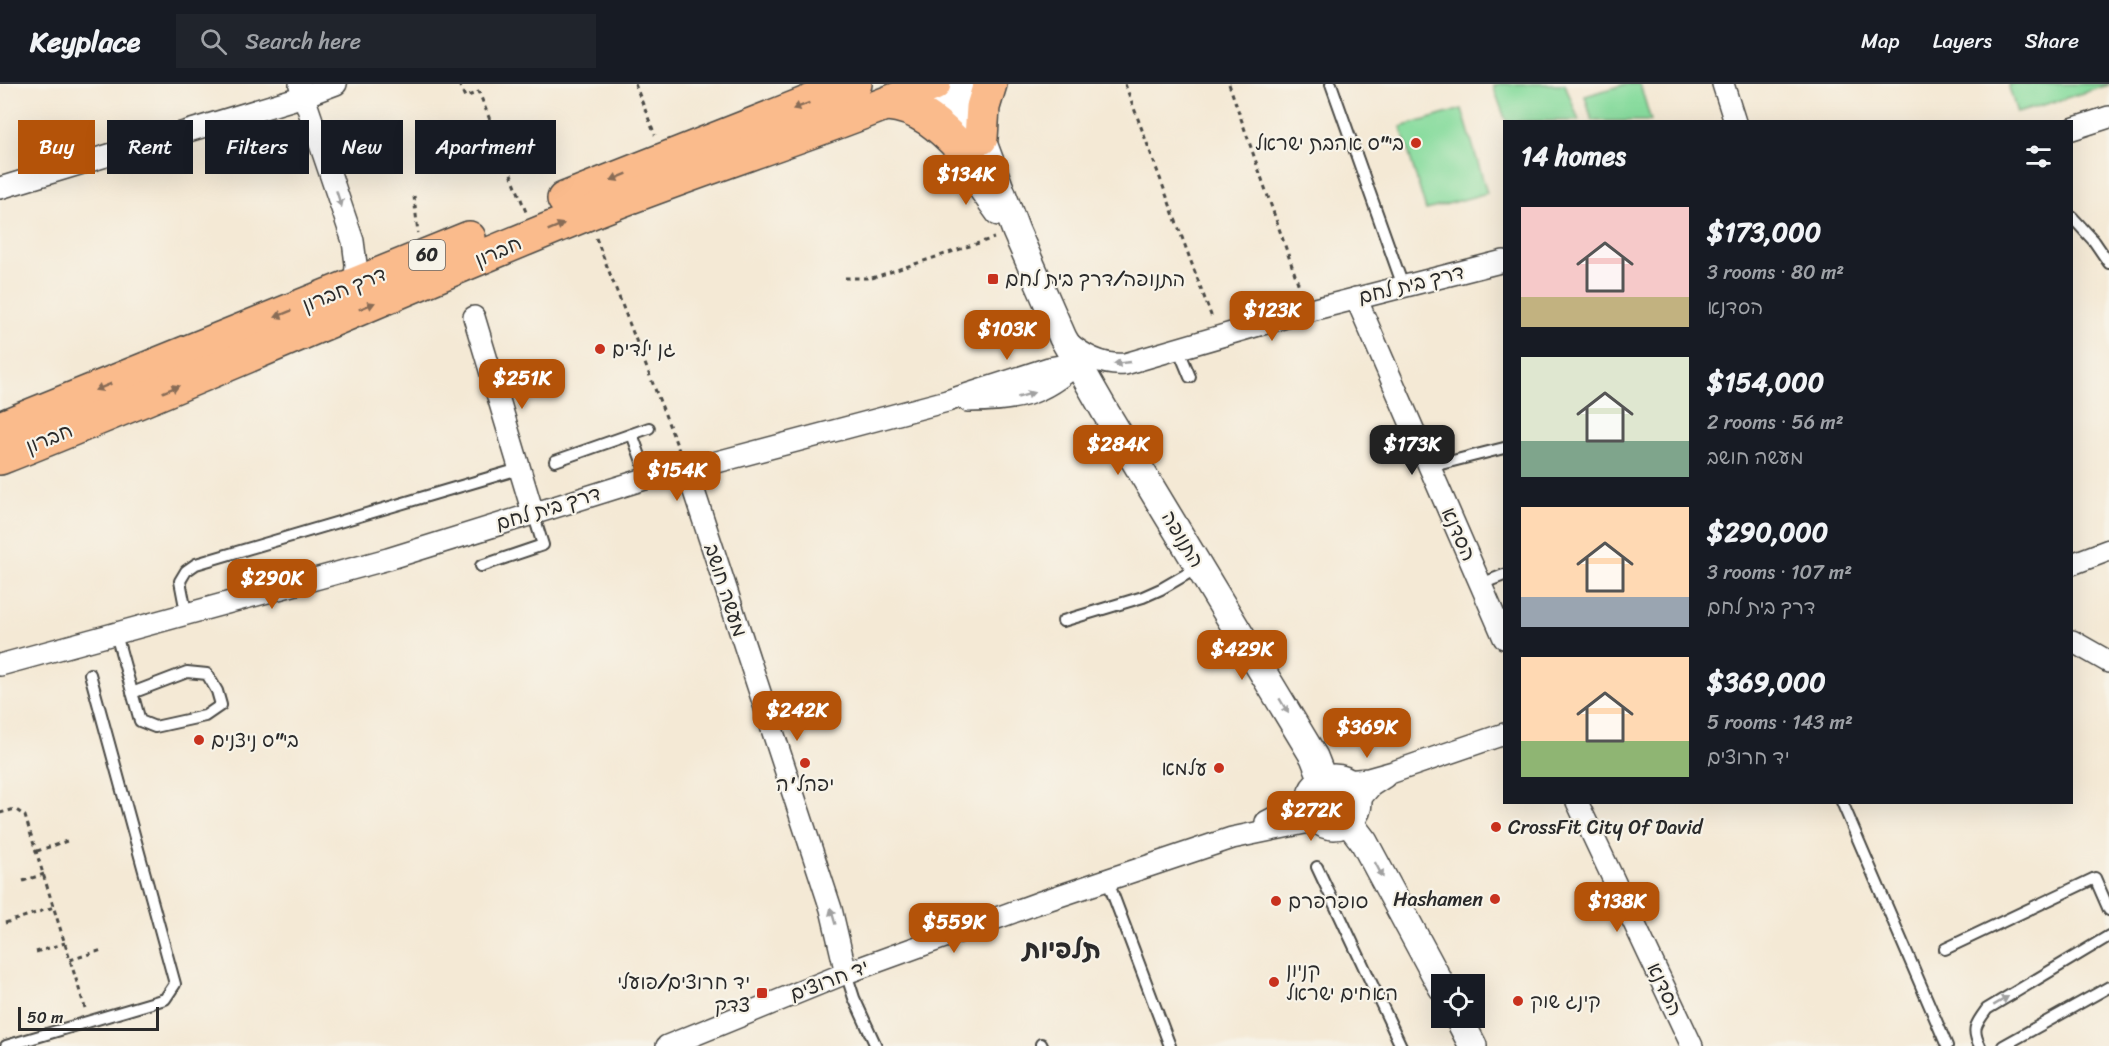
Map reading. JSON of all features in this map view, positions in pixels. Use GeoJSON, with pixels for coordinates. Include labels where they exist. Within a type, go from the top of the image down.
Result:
{"type":"FeatureCollection","features":[{"type":"Feature","properties":{"kind":"highway","name":"דרך חברון"},"geometry":{"type":"LineString","coordinates":[[0,428],[526,214],[855,84]]}},
{"type":"Feature","properties":{"kind":"highway","name":"חברון"},"geometry":{"type":"LineString","coordinates":[[0,458],[265,350],[586,214],[887,104],[935,84]]}},
{"type":"Feature","properties":{"kind":"highway"},"geometry":{"type":"LineString","coordinates":[[887,104],[908,107],[921,113],[940,128],[972,144],[990,84]]}},
{"type":"Feature","properties":{"kind":"street"},"geometry":{"type":"LineString","coordinates":[[0,188],[302,90],[336,84]]}},
{"type":"Feature","properties":{"kind":"street","name":"התנופה"},"geometry":{"type":"LineString","coordinates":[[935,84],[972,144]]}},
{"type":"Feature","properties":{"kind":"street","name":"התנופה"},"geometry":{"type":"LineString","coordinates":[[961,84],[982,189],[1016,231],[1077,363],[1314,757],[1334,801],[1364,842],[1435,974]]}},
{"type":"Feature","properties":{"kind":"street"},"geometry":{"type":"LineString","coordinates":[[1723,84],[1734,120]]}},
{"type":"Feature","properties":{"kind":"street"},"geometry":{"type":"LineString","coordinates":[[302,90],[353,241],[356,264],[355,285]]}},
{"type":"Feature","properties":{"kind":"street"},"geometry":{"type":"LineString","coordinates":[[2073,129],[2109,117]]}},
{"type":"Feature","properties":{"kind":"street","name":"דרך בית לחם"},"geometry":{"type":"LineString","coordinates":[[1064,338],[1083,353],[1100,362],[1125,364],[1356,298],[1503,261]]}},
{"type":"Feature","properties":{"kind":"street","name":"הסדנא"},"geometry":{"type":"LineString","coordinates":[[1356,298],[1503,636]]}},
{"type":"Feature","properties":{"kind":"street"},"geometry":{"type":"LineString","coordinates":[[474,317],[533,513]]}},
{"type":"Feature","properties":{"kind":"street","name":"דרך בית לחם"},"geometry":{"type":"LineString","coordinates":[[0,665],[116,634],[186,612],[388,559],[648,478],[687,470],[947,401],[995,401],[1029,394],[1057,382],[1077,363]]}},
{"type":"Feature","properties":{"kind":"street","name":"מעשה חושב"},"geometry":{"type":"LineString","coordinates":[[687,470],[831,909],[846,973]]}},
{"type":"Feature","properties":{"kind":"street"},"geometry":{"type":"LineString","coordinates":[[2073,564],[2109,550]]}},
{"type":"Feature","properties":{"kind":"street"},"geometry":{"type":"LineString","coordinates":[[2073,642],[2109,662]]}},
{"type":"Feature","properties":{"kind":"street","name":"יד חרוצים"},"geometry":{"type":"LineString","coordinates":[[667,1046],[846,973],[1107,879],[1232,838],[1334,801],[1368,779],[1503,734]]}},
{"type":"Feature","properties":{"kind":"street","name":"הסדנא"},"geometry":{"type":"LineString","coordinates":[[1578,804],[1692,1046]]}},
{"type":"Feature","properties":{"kind":"street"},"geometry":{"type":"LineString","coordinates":[[1462,1028],[1468,1044]]}},
{"type":"Feature","properties":{"kind":"lane"},"geometry":{"type":"LineString","coordinates":[[1331,84],[1403,286]]}},
{"type":"Feature","properties":{"kind":"lane"},"geometry":{"type":"LineString","coordinates":[[2073,219],[2094,241],[2109,263]]}},
{"type":"Feature","properties":{"kind":"lane"},"geometry":{"type":"LineString","coordinates":[[1178,348],[1190,377]]}},
{"type":"Feature","properties":{"kind":"lane"},"geometry":{"type":"LineString","coordinates":[[555,461],[649,428]]}},
{"type":"Feature","properties":{"kind":"lane"},"geometry":{"type":"LineString","coordinates":[[632,434],[648,478]]}},
{"type":"Feature","properties":{"kind":"lane"},"geometry":{"type":"LineString","coordinates":[[1430,467],[1503,448]]}},
{"type":"Feature","properties":{"kind":"lane"},"geometry":{"type":"LineString","coordinates":[[186,612],[180,581],[186,571],[196,564],[519,469]]}},
{"type":"Feature","properties":{"kind":"lane"},"geometry":{"type":"LineString","coordinates":[[481,566],[543,545],[533,513]]}},
{"type":"Feature","properties":{"kind":"lane"},"geometry":{"type":"LineString","coordinates":[[1063,621],[1143,597],[1200,566]]}},
{"type":"Feature","properties":{"kind":"lane"},"geometry":{"type":"LineString","coordinates":[[1481,584],[1503,575]]}},
{"type":"Feature","properties":{"kind":"lane"},"geometry":{"type":"LineString","coordinates":[[116,634],[132,693],[140,721],[154,727],[205,716],[221,705],[207,674],[187,672],[132,693]]}},
{"type":"Feature","properties":{"kind":"lane"},"geometry":{"type":"LineString","coordinates":[[6,1046],[165,999],[176,984],[90,674]]}},
{"type":"Feature","properties":{"kind":"lane"},"geometry":{"type":"LineString","coordinates":[[1843,804],[1947,1046]]}},
{"type":"Feature","properties":{"kind":"lane"},"geometry":{"type":"LineString","coordinates":[[1317,867],[1401,1046]]}},
{"type":"Feature","properties":{"kind":"lane"},"geometry":{"type":"LineString","coordinates":[[1944,949],[2095,878],[2109,910]]}},
{"type":"Feature","properties":{"kind":"lane"},"geometry":{"type":"LineString","coordinates":[[1107,879],[1170,1046]]}},
{"type":"Feature","properties":{"kind":"lane"},"geometry":{"type":"LineString","coordinates":[[1980,1046],[1974,1035],[1977,1022],[1987,1009],[2109,936]]}},
{"type":"Feature","properties":{"kind":"lane"},"geometry":{"type":"LineString","coordinates":[[846,973],[854,998],[876,1046]]}},
{"type":"Feature","properties":{"kind":"lane"},"geometry":{"type":"LineString","coordinates":[[2003,1046],[2109,987]]}},
{"type":"Feature","properties":{"kind":"path"},"geometry":{"type":"LineString","coordinates":[[459,84],[465,97],[479,92],[526,214]]}},
{"type":"Feature","properties":{"kind":"path"},"geometry":{"type":"LineString","coordinates":[[635,84],[664,159]]}},
{"type":"Feature","properties":{"kind":"path"},"geometry":{"type":"LineString","coordinates":[[1125,84],[1209,310]]}},
{"type":"Feature","properties":{"kind":"path"},"geometry":{"type":"LineString","coordinates":[[1229,84],[1300,289]]}},
{"type":"Feature","properties":{"kind":"path"},"geometry":{"type":"LineString","coordinates":[[414,195],[420,258]]}},
{"type":"Feature","properties":{"kind":"path"},"geometry":{"type":"LineString","coordinates":[[586,214],[687,470]]}},
{"type":"Feature","properties":{"kind":"path"},"geometry":{"type":"LineString","coordinates":[[845,279],[872,278],[1016,231]]}},
{"type":"Feature","properties":{"kind":"path"},"geometry":{"type":"LineString","coordinates":[[0,813],[15,809],[25,816],[89,1021]]}},
{"type":"Feature","properties":{"kind":"path"},"geometry":{"type":"LineString","coordinates":[[37,851],[70,840]]}},
{"type":"Feature","properties":{"kind":"path"},"geometry":{"type":"LineString","coordinates":[[23,881],[44,874]]}},
{"type":"Feature","properties":{"kind":"path"},"geometry":{"type":"LineString","coordinates":[[5,923],[54,907]]}},
{"type":"Feature","properties":{"kind":"path"},"geometry":{"type":"LineString","coordinates":[[36,952],[65,943]]}},
{"type":"Feature","properties":{"kind":"path"},"geometry":{"type":"LineString","coordinates":[[70,960],[102,950]]}},
{"type":"Feature","properties":{"kind":"green space"},"geometry":{"type":"Polygon","coordinates":[[[1500,84],[1565,84],[1579,120],[1506,120],[1493,86],[1500,84]]]}},
{"type":"Feature","properties":{"kind":"green space"},"geometry":{"type":"Polygon","coordinates":[[[1626,84],[1640,84],[1651,120],[1592,120],[1585,96],[1626,84]]]}},
{"type":"Feature","properties":{"kind":"green space"},"geometry":{"type":"Polygon","coordinates":[[[2008,84],[2109,84],[2109,85],[2017,113],[2008,84]]]}},
{"type":"Feature","properties":{"kind":"green space"},"geometry":{"type":"Polygon","coordinates":[[[1462,109],[1487,193],[1426,210],[1401,127],[1462,109]]]}},
{"type":"Feature","properties":{"kind":"place","name":"בי\"ס אהבת ישראל"},"geometry":{"type":"Point","coordinates":[1416,143]}},
{"type":"Feature","properties":{"kind":"place","name":"התנופה/דרך בית לחם"},"geometry":{"type":"Point","coordinates":[993,279]}},
{"type":"Feature","properties":{"kind":"place","name":"גן ילדים"},"geometry":{"type":"Point","coordinates":[600,349]}},
{"type":"Feature","properties":{"kind":"place","name":"בי\"ס ניצנים"},"geometry":{"type":"Point","coordinates":[199,740]}},
{"type":"Feature","properties":{"kind":"place","name":"יפהל'ה"},"geometry":{"type":"Point","coordinates":[805,763]}},
{"type":"Feature","properties":{"kind":"place","name":"עלמא"},"geometry":{"type":"Point","coordinates":[1219,768]}},
{"type":"Feature","properties":{"kind":"place","name":"CrossFit City Of David"},"geometry":{"type":"Point","coordinates":[1496,827]}},
{"type":"Feature","properties":{"kind":"place","name":"Hashamen"},"geometry":{"type":"Point","coordinates":[1495,899]}},
{"type":"Feature","properties":{"kind":"place","name":"סופרפרם"},"geometry":{"type":"Point","coordinates":[1276,901]}},
{"type":"Feature","properties":{"kind":"place","name":"קניון האחים ישראל"},"geometry":{"type":"Point","coordinates":[1274,982]}},
{"type":"Feature","properties":{"kind":"place","name":"יד חרוצים/פועלי צדק"},"geometry":{"type":"Point","coordinates":[762,993]}},
{"type":"Feature","properties":{"kind":"place","name":"קינג שוק"},"geometry":{"type":"Point","coordinates":[1518,1001]}},
{"type":"Feature","properties":{"kind":"district","name":"תלפיות"},"geometry":{"type":"Point","coordinates":[1062,949]}}]}
